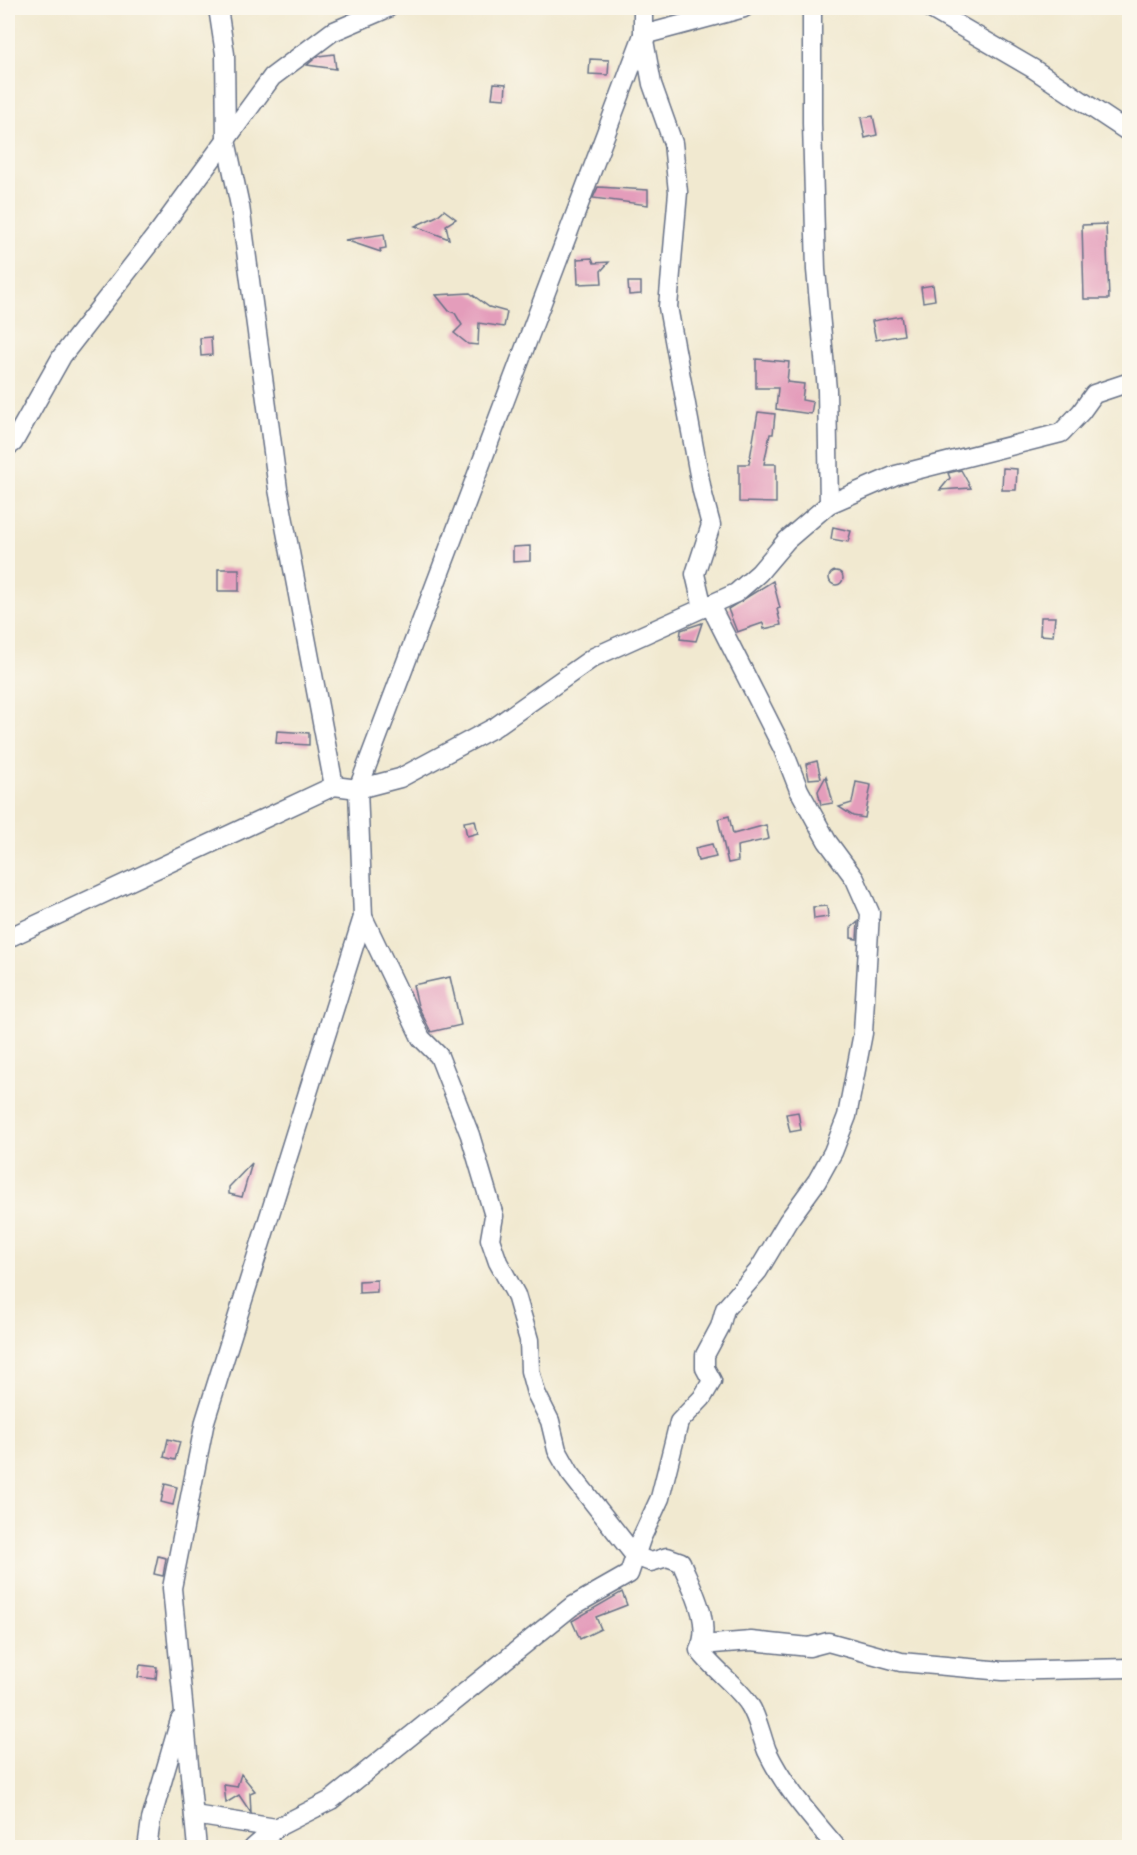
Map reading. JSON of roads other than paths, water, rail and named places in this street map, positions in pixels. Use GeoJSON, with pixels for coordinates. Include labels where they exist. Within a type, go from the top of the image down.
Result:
{"type":"FeatureCollection","features":[{"type":"Feature","properties":{"kind":"street"},"geometry":{"type":"LineString","coordinates":[[218,8],[225,54],[226,140],[240,206],[278,489],[334,786]]}},
{"type":"Feature","properties":{"kind":"street"},"geometry":{"type":"LineString","coordinates":[[8,446],[13,443],[62,356],[272,77],[332,32],[388,8]]}},
{"type":"Feature","properties":{"kind":"street"},"geometry":{"type":"LineString","coordinates":[[253,1848],[276,1827],[331,1800],[571,1606],[629,1574],[660,1498],[679,1422],[702,1398],[712,1381],[705,1368],[705,1355],[712,1337],[720,1327],[725,1309],[758,1271],[817,1181],[833,1152],[847,1116],[863,1034],[870,913],[855,879],[827,841],[799,790],[783,750],[706,606],[695,574],[711,525],[702,491],[668,307],[678,192],[673,143],[652,84],[643,34],[643,8]]}},
{"type":"Feature","properties":{"kind":"street"},"geometry":{"type":"LineString","coordinates":[[643,34],[744,8]]}},
{"type":"Feature","properties":{"kind":"street"},"geometry":{"type":"LineString","coordinates":[[812,8],[816,270],[827,390],[829,504]]}},
{"type":"Feature","properties":{"kind":"street"},"geometry":{"type":"LineString","coordinates":[[929,8],[1032,68],[1130,133]]}},
{"type":"Feature","properties":{"kind":"street"},"geometry":{"type":"LineString","coordinates":[[197,1848],[172,1588],[205,1421],[363,917],[358,789],[643,34]]}},
{"type":"Feature","properties":{"kind":"street"},"geometry":{"type":"LineString","coordinates":[[8,938],[334,786],[358,789],[400,778],[495,727],[594,657],[736,592],[759,573],[788,540],[829,504],[896,475],[1061,433],[1094,394],[1130,382]]}},
{"type":"Feature","properties":{"kind":"street"},"geometry":{"type":"LineString","coordinates":[[363,917],[421,1038],[439,1056],[470,1135],[494,1216],[490,1239],[498,1262],[516,1295],[529,1340],[530,1371],[536,1393],[550,1422],[557,1450],[570,1473],[635,1556],[651,1562],[667,1557],[681,1562],[702,1616],[699,1650],[713,1669],[750,1704],[767,1751],[780,1773],[811,1818],[837,1848]]}},
{"type":"Feature","properties":{"kind":"street"},"geometry":{"type":"LineString","coordinates":[[701,1645],[751,1641],[809,1647],[828,1642],[901,1662],[1003,1671],[1130,1668]]}},
{"type":"Feature","properties":{"kind":"street"},"geometry":{"type":"LineString","coordinates":[[147,1848],[151,1820],[183,1709]]}},
{"type":"Feature","properties":{"kind":"street"},"geometry":{"type":"LineString","coordinates":[[194,1815],[276,1827]]}}]}
